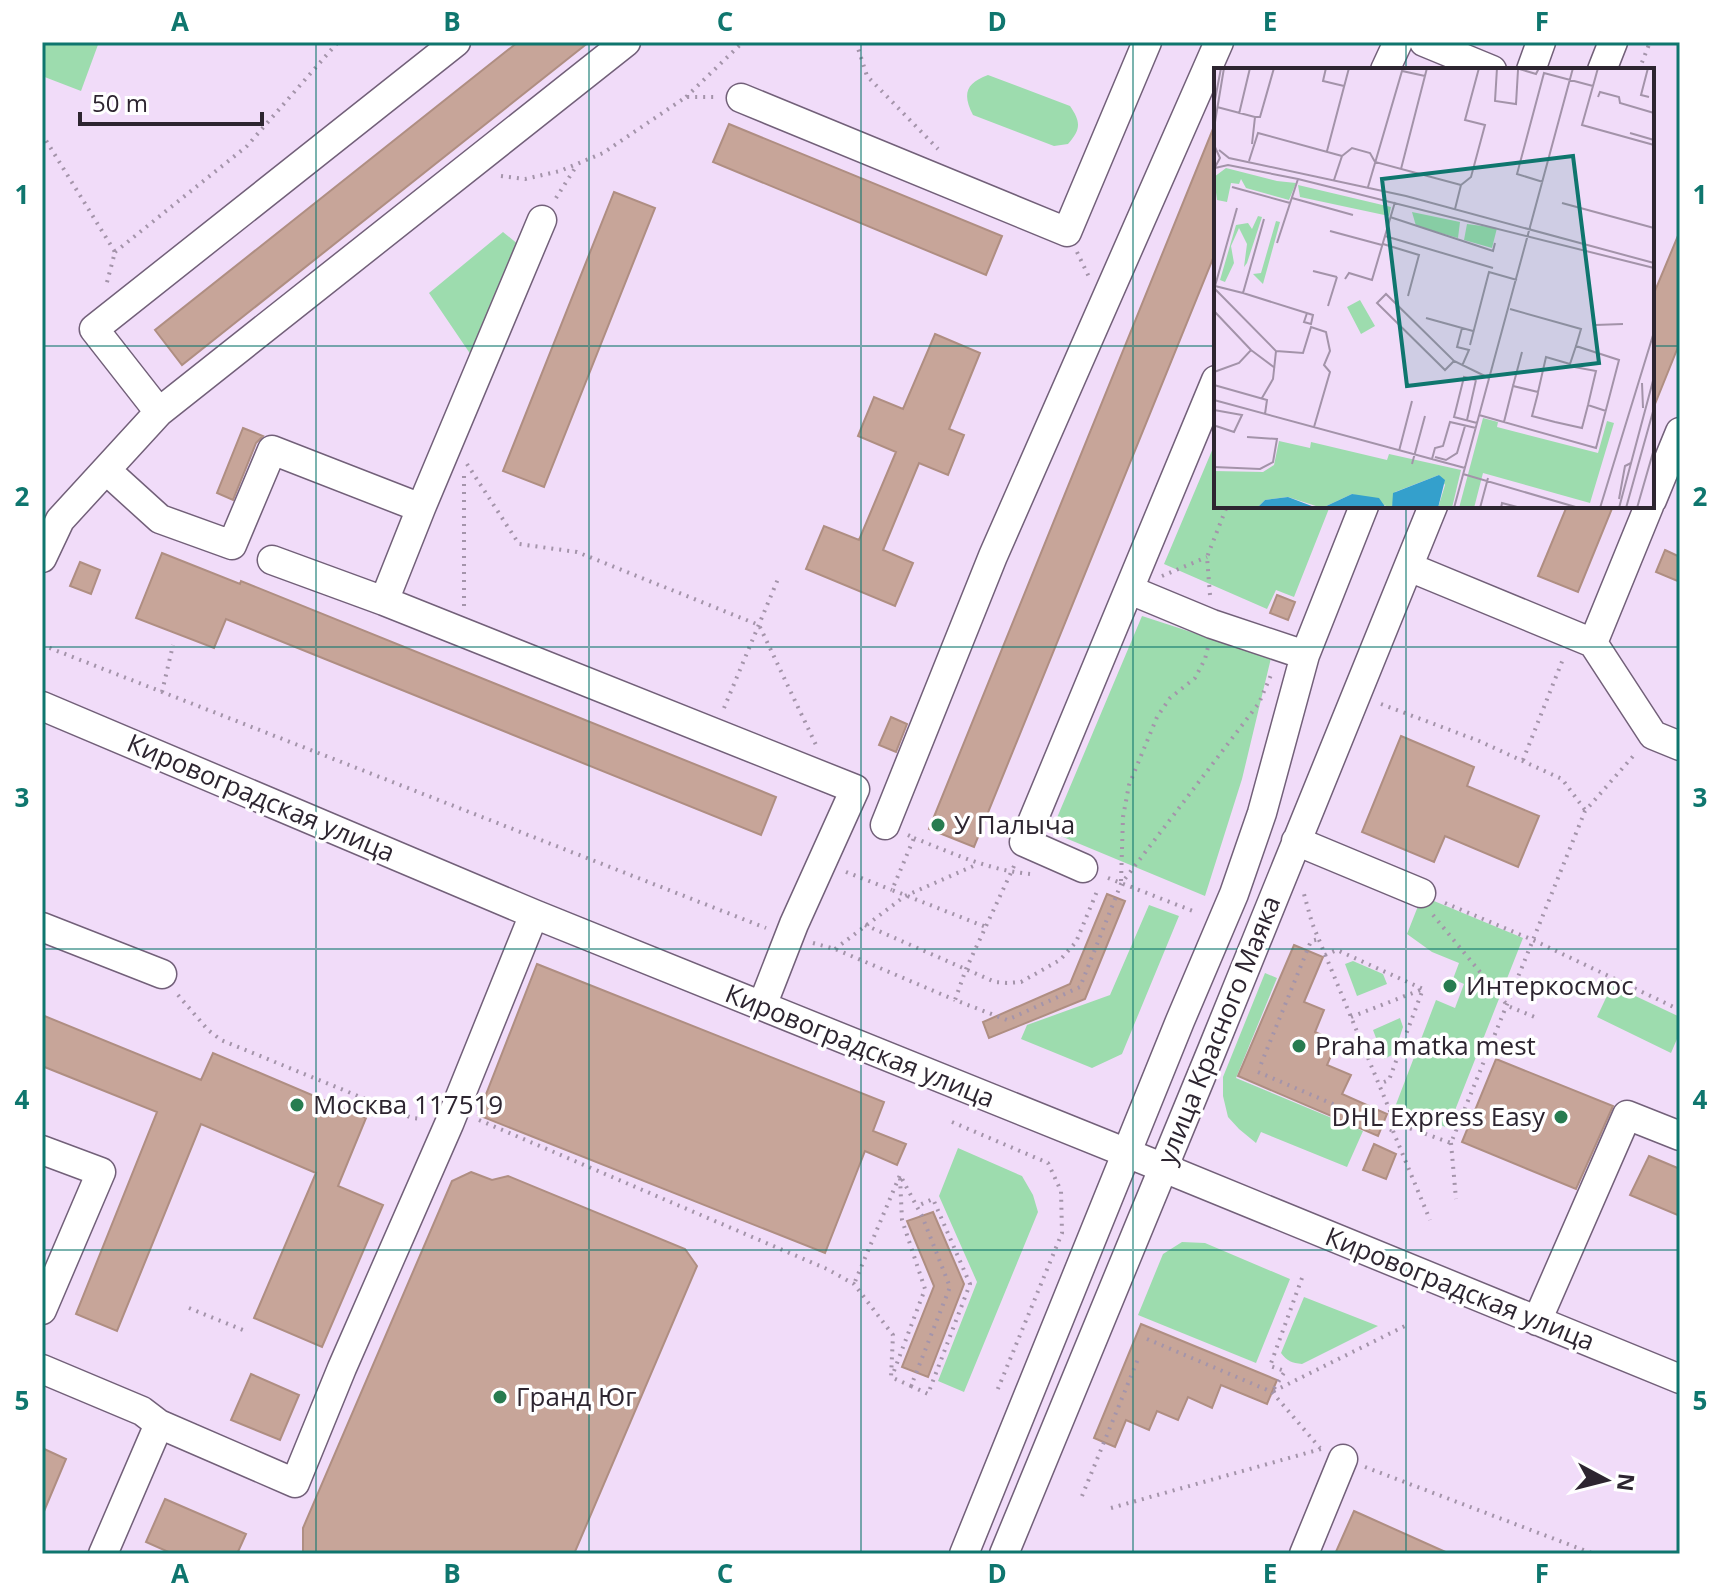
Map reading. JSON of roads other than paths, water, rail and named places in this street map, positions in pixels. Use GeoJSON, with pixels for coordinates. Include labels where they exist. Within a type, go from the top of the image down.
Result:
{"type":"FeatureCollection","features":[{"type":"Feature","properties":{"kind":"street"},"geometry":{"type":"LineString","coordinates":[[159,412],[94,329],[456,42]]}},
{"type":"Feature","properties":{"kind":"street"},"geometry":{"type":"LineString","coordinates":[[42,558],[60,520],[159,412],[626,42]]}},
{"type":"Feature","properties":{"kind":"street"},"geometry":{"type":"LineString","coordinates":[[741,98],[1067,232],[1147,42]]}},
{"type":"Feature","properties":{"kind":"street"},"geometry":{"type":"LineString","coordinates":[[885,825],[993,556],[1219,42]]}},
{"type":"Feature","properties":{"kind":"street"},"geometry":{"type":"LineString","coordinates":[[1386,68],[1398,42]]}},
{"type":"Feature","properties":{"kind":"street"},"geometry":{"type":"LineString","coordinates":[[1424,42],[1487,68]]}},
{"type":"Feature","properties":{"kind":"street"},"geometry":{"type":"LineString","coordinates":[[1532,68],[1541,42]]}},
{"type":"Feature","properties":{"kind":"street"},"geometry":{"type":"LineString","coordinates":[[1603,68],[1613,42]]}},
{"type":"Feature","properties":{"kind":"street"},"geometry":{"type":"LineString","coordinates":[[384,601],[542,220]]}},
{"type":"Feature","properties":{"kind":"street"},"geometry":{"type":"LineString","coordinates":[[1083,868],[1024,842],[1214,385]]}},
{"type":"Feature","properties":{"kind":"street"},"geometry":{"type":"LineString","coordinates":[[1654,495],[1680,432]]}},
{"type":"Feature","properties":{"kind":"street"},"geometry":{"type":"LineString","coordinates":[[106,470],[160,519],[232,545],[272,450],[421,508]]}},
{"type":"Feature","properties":{"kind":"street","name":"улица Красного Маяка"},"geometry":{"type":"LineString","coordinates":[[964,1554],[1234,894],[1262,813],[1293,651],[1363,508]]}},
{"type":"Feature","properties":{"kind":"street","name":"улица Красного Маяка"},"geometry":{"type":"LineString","coordinates":[[1004,1554],[1432,508]]}},
{"type":"Feature","properties":{"kind":"street"},"geometry":{"type":"LineString","coordinates":[[1583,639],[1648,508]]}},
{"type":"Feature","properties":{"kind":"street"},"geometry":{"type":"LineString","coordinates":[[272,560],[384,601],[855,789],[762,1006]]}},
{"type":"Feature","properties":{"kind":"street"},"geometry":{"type":"LineString","coordinates":[[1409,567],[1583,639],[1653,735],[1680,746]]}},
{"type":"Feature","properties":{"kind":"street"},"geometry":{"type":"LineString","coordinates":[[1130,590],[1212,624],[1293,651]]}},
{"type":"Feature","properties":{"kind":"street","name":"Кировоградская улица"},"geometry":{"type":"LineString","coordinates":[[42,706],[534,914],[1680,1379]]}},
{"type":"Feature","properties":{"kind":"street"},"geometry":{"type":"LineString","coordinates":[[1296,841],[1417,892]]}},
{"type":"Feature","properties":{"kind":"street"},"geometry":{"type":"LineString","coordinates":[[42,1369],[142,1411],[159,1424],[295,1483],[449,1124],[534,914]]}},
{"type":"Feature","properties":{"kind":"street"},"geometry":{"type":"LineString","coordinates":[[42,927],[162,974]]}},
{"type":"Feature","properties":{"kind":"street"},"geometry":{"type":"LineString","coordinates":[[1537,1321],[1627,1115],[1680,1136]]}},
{"type":"Feature","properties":{"kind":"street"},"geometry":{"type":"LineString","coordinates":[[42,1150],[101,1172],[42,1310]]}},
{"type":"Feature","properties":{"kind":"street"},"geometry":{"type":"LineString","coordinates":[[103,1554],[159,1424]]}},
{"type":"Feature","properties":{"kind":"street"},"geometry":{"type":"LineString","coordinates":[[1304,1554],[1332,1486],[1332,1454]]}},
{"type":"Feature","properties":{"kind":"place","name":"У Палыча"},"geometry":{"type":"Point","coordinates":[938,825]}},
{"type":"Feature","properties":{"kind":"place","name":"Интеркосмос"},"geometry":{"type":"Point","coordinates":[1450,986]}},
{"type":"Feature","properties":{"kind":"place","name":"Praha matka mest"},"geometry":{"type":"Point","coordinates":[1299,1046]}},
{"type":"Feature","properties":{"kind":"place","name":"Москва 117519"},"geometry":{"type":"Point","coordinates":[297,1105]}},
{"type":"Feature","properties":{"kind":"place","name":"DHL Express Easy"},"geometry":{"type":"Point","coordinates":[1561,1117]}},
{"type":"Feature","properties":{"kind":"place","name":"Гранд Юг"},"geometry":{"type":"Point","coordinates":[500,1397]}}]}
